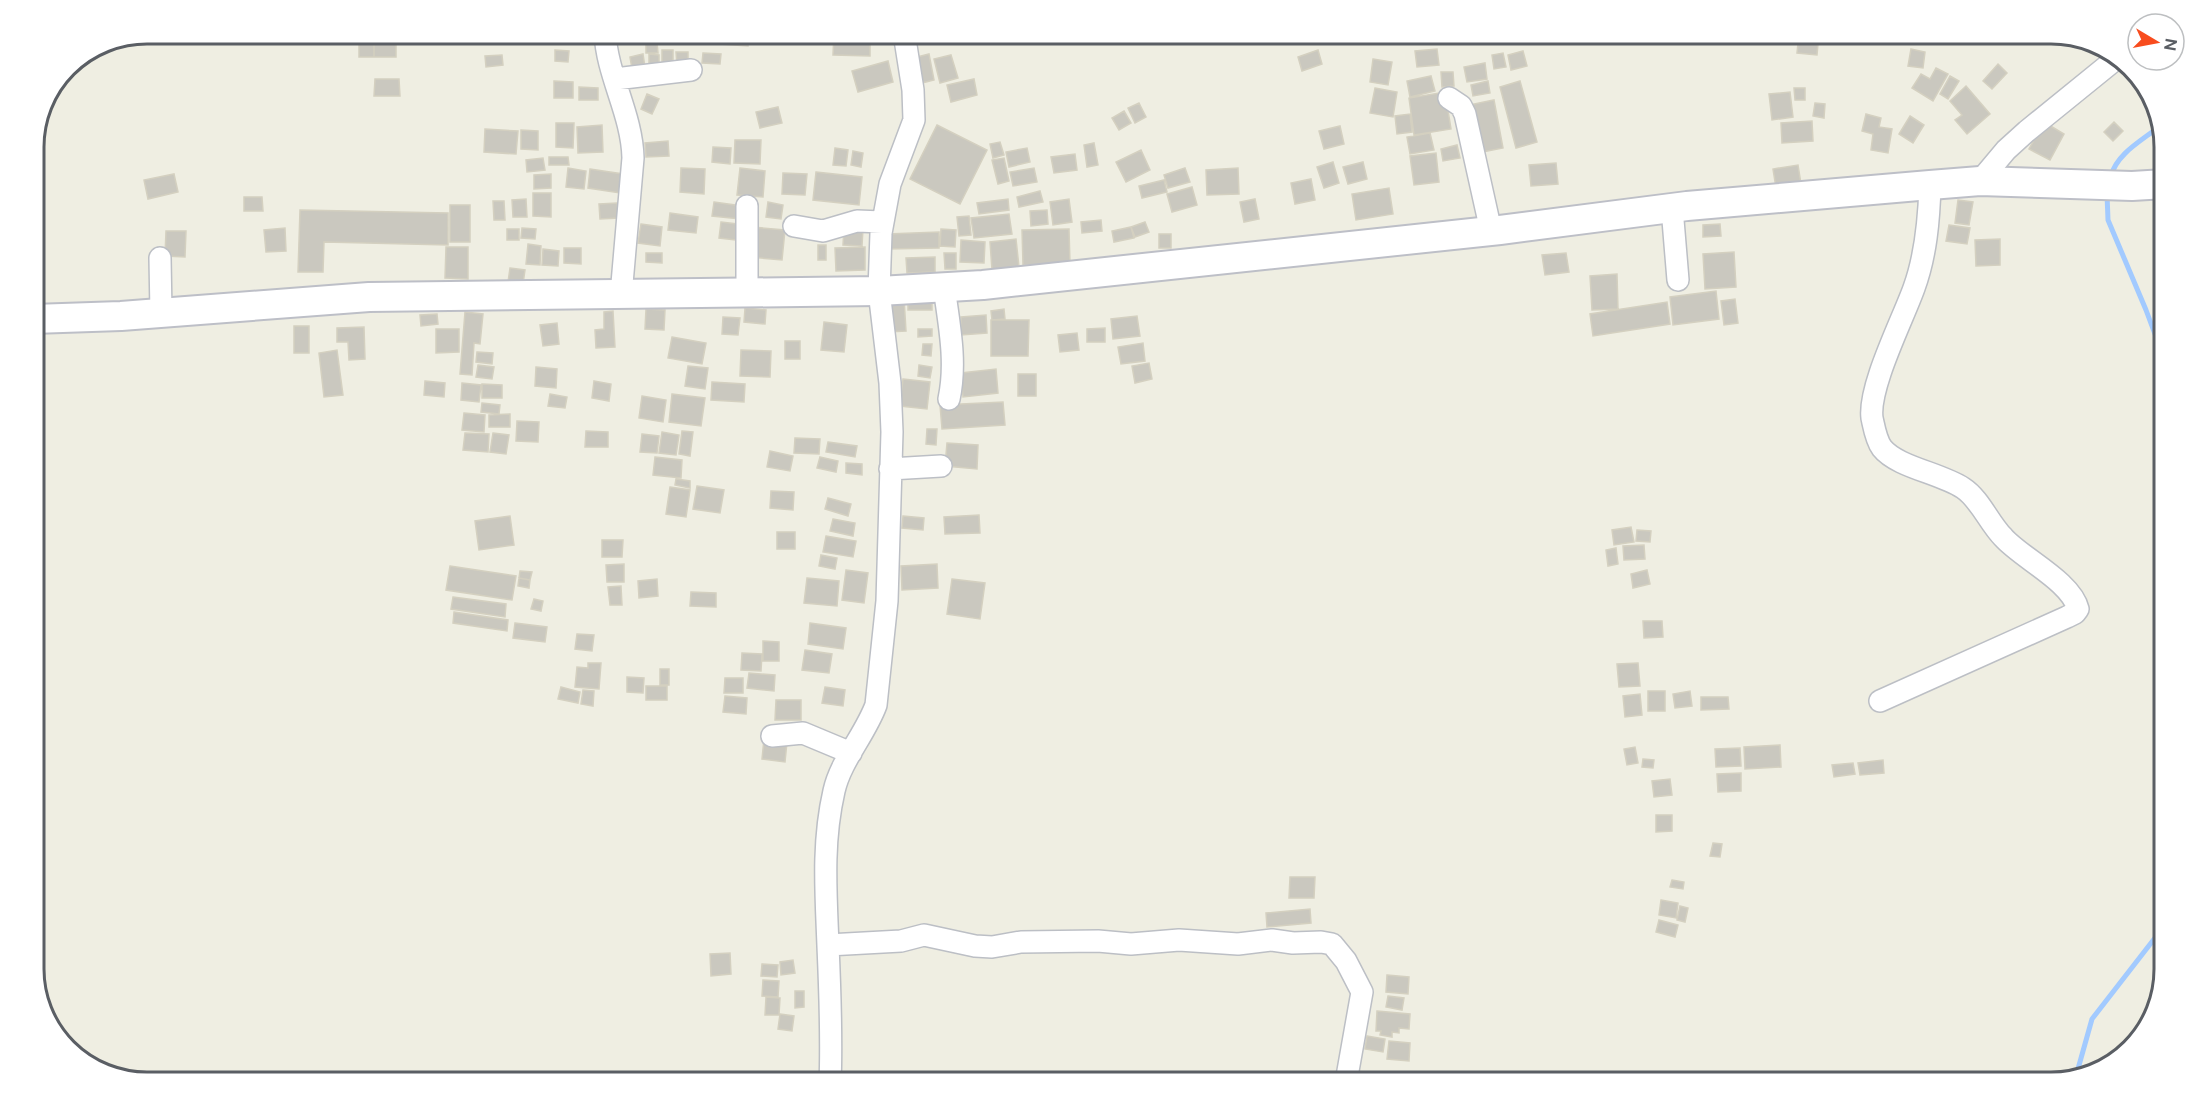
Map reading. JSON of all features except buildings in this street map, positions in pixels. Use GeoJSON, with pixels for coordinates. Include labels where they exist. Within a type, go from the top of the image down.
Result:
{"type":"FeatureCollection","features":[{"type":"Feature","properties":{"kind":"main road"},"geometry":{"type":"LineString","coordinates":[[44,318],[161,313],[369,297],[879,291],[983,285],[1491,231],[1672,208],[1930,185],[1980,182],[2154,185]]}},
{"type":"Feature","properties":{"kind":"street"},"geometry":{"type":"LineString","coordinates":[[606,44],[632,140],[633,158],[621,295]]}},
{"type":"Feature","properties":{"kind":"street"},"geometry":{"type":"LineString","coordinates":[[830,1072],[828,945],[824,880],[827,830],[844,750],[872,715],[879,691],[887,601],[892,432],[890,383],[871,222],[890,184],[914,120],[914,90],[906,44]]}},
{"type":"Feature","properties":{"kind":"street"},"geometry":{"type":"LineString","coordinates":[[1980,182],[2006,150],[2111,62]]}},
{"type":"Feature","properties":{"kind":"street"},"geometry":{"type":"LineString","coordinates":[[615,79],[691,70]]}},
{"type":"Feature","properties":{"kind":"street"},"geometry":{"type":"LineString","coordinates":[[1449,98],[1461,106],[1465,114],[1491,231]]}},
{"type":"Feature","properties":{"kind":"street"},"geometry":{"type":"LineString","coordinates":[[1880,701],[2067,617],[2078,609],[2060,583],[2001,535],[1966,490],[1947,478],[1891,456],[1880,446],[1872,414],[1875,393],[1884,362],[1922,261],[1929,220],[1930,185]]}},
{"type":"Feature","properties":{"kind":"street"},"geometry":{"type":"LineString","coordinates":[[747,206],[747,292]]}},
{"type":"Feature","properties":{"kind":"street"},"geometry":{"type":"LineString","coordinates":[[1672,208],[1678,280]]}},
{"type":"Feature","properties":{"kind":"street"},"geometry":{"type":"LineString","coordinates":[[794,226],[823,231],[871,222]]}},
{"type":"Feature","properties":{"kind":"street"},"geometry":{"type":"LineString","coordinates":[[160,258],[161,313]]}},
{"type":"Feature","properties":{"kind":"street"},"geometry":{"type":"LineString","coordinates":[[944,287],[951,345],[952,380],[949,399]]}},
{"type":"Feature","properties":{"kind":"street"},"geometry":{"type":"LineString","coordinates":[[890,469],[941,466]]}},
{"type":"Feature","properties":{"kind":"street"},"geometry":{"type":"LineString","coordinates":[[772,736],[803,733],[844,750]]}},
{"type":"Feature","properties":{"kind":"street"},"geometry":{"type":"LineString","coordinates":[[828,945],[901,941],[924,935],[975,946],[992,947],[1021,942],[1098,941],[1131,944],[1179,940],[1238,944],[1272,940],[1332,944],[1346,961],[1362,992],[1348,1072]]}},
{"type":"Feature","properties":{"kind":"waterway"},"geometry":{"type":"LineString","coordinates":[[2111,176],[2119,160],[2153,131]]}},
{"type":"Feature","properties":{"kind":"waterway"},"geometry":{"type":"LineString","coordinates":[[2107,194],[2108,220],[2154,331]]}},
{"type":"Feature","properties":{"kind":"waterway"},"geometry":{"type":"LineString","coordinates":[[2078,1069],[2092,1019],[2154,939]]}}]}
